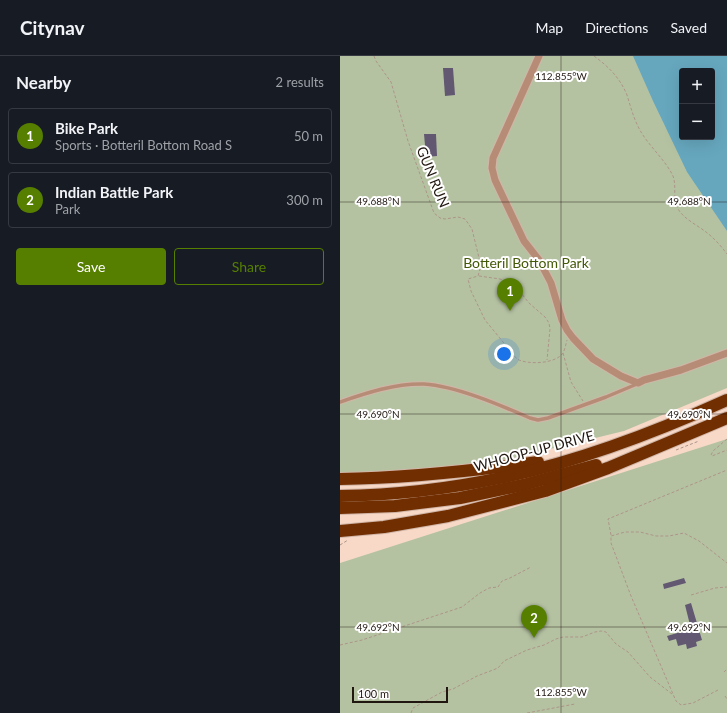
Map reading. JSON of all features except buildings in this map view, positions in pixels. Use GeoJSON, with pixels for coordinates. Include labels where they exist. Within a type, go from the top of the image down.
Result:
{"type":"FeatureCollection","features":[{"type":"Feature","properties":{"kind":"highway","name":"WHOOP-UP DRIVE"},"geometry":{"type":"LineString","coordinates":[[340,496],[396,493],[456,486],[522,473],[581,456],[643,435],[727,400]]}},
{"type":"Feature","properties":{"kind":"highway","name":"WHOOP-UP DRIVE"},"geometry":{"type":"LineString","coordinates":[[340,508],[395,506],[460,498],[523,485],[587,468],[727,414]]}},
{"type":"Feature","properties":{"kind":"highway"},"geometry":{"type":"LineString","coordinates":[[340,531],[384,527],[448,516],[545,491],[601,471],[727,418]]}},
{"type":"Feature","properties":{"kind":"highway"},"geometry":{"type":"LineString","coordinates":[[340,479],[406,477],[581,456]]}},
{"type":"Feature","properties":{"kind":"street"},"geometry":{"type":"LineString","coordinates":[[539,56],[493,158],[492,168],[495,180],[524,241],[538,260],[550,283],[562,320],[573,338],[593,359],[621,376],[638,383],[682,370],[727,353]]}},
{"type":"Feature","properties":{"kind":"lane"},"geometry":{"type":"LineString","coordinates":[[340,402],[395,386],[424,384],[436,385],[461,392],[538,420],[586,405],[638,383]]}},
{"type":"Feature","properties":{"kind":"path","name":"GUN RUN"},"geometry":{"type":"LineString","coordinates":[[374,56],[376,62],[391,82],[408,141],[434,213],[440,218],[445,219],[458,217],[465,219],[472,229],[481,266],[478,276],[468,279],[471,291],[485,320],[517,359],[523,362],[532,363],[547,361],[558,357],[563,353]]}},
{"type":"Feature","properties":{"kind":"path"},"geometry":{"type":"LineString","coordinates":[[594,56],[610,68],[621,83],[627,95],[633,115],[641,131],[673,177],[677,208],[682,214],[718,243],[727,254]]}},
{"type":"Feature","properties":{"kind":"path"},"geometry":{"type":"LineString","coordinates":[[478,276],[500,279],[513,283],[529,303],[545,317],[549,323],[550,329],[547,361]]}},
{"type":"Feature","properties":{"kind":"path"},"geometry":{"type":"LineString","coordinates":[[573,338],[567,338],[563,353],[571,382],[586,405]]}},
{"type":"Feature","properties":{"kind":"path"},"geometry":{"type":"LineString","coordinates":[[727,439],[712,451],[711,455],[714,456],[727,450]]}},
{"type":"Feature","properties":{"kind":"path"},"geometry":{"type":"LineString","coordinates":[[718,690],[693,703],[681,705],[676,701],[631,596],[611,543],[608,519],[727,470]]}},
{"type":"Feature","properties":{"kind":"path"},"geometry":{"type":"LineString","coordinates":[[611,536],[625,532],[640,532],[656,536],[670,536],[684,533],[699,541],[727,563]]}},
{"type":"Feature","properties":{"kind":"path"},"geometry":{"type":"LineString","coordinates":[[340,545],[352,538]]}},
{"type":"Feature","properties":{"kind":"path"},"geometry":{"type":"LineString","coordinates":[[340,645],[362,640],[462,607],[480,593],[489,588],[498,587],[502,581],[531,567]]}},
{"type":"Feature","properties":{"kind":"path"},"geometry":{"type":"LineString","coordinates":[[692,594],[715,588],[727,587]]}},
{"type":"Feature","properties":{"kind":"path"},"geometry":{"type":"LineString","coordinates":[[411,713],[413,708],[442,692],[453,690],[477,676],[494,670],[504,661],[527,650],[563,637],[582,637],[601,631],[606,632],[616,644],[628,652],[650,677],[673,694]]}},
{"type":"Feature","properties":{"kind":"path"},"geometry":{"type":"LineString","coordinates":[[724,672],[727,668]]}},
{"type":"Feature","properties":{"kind":"path"},"geometry":{"type":"LineString","coordinates":[[527,713],[575,704]]}},
{"type":"Feature","properties":{"kind":"green space","name":"Botteril Bottom Park"},"geometry":{"type":"Polygon","coordinates":[[[340,56],[634,56],[727,230],[727,388],[624,431],[505,460],[383,478],[340,474],[340,56]]]}},
{"type":"Feature","properties":{"kind":"green space"},"geometry":{"type":"Polygon","coordinates":[[[727,439],[727,713],[340,713],[340,563],[727,439]]]}},
{"type":"Feature","properties":{"kind":"water"},"geometry":{"type":"Polygon","coordinates":[[[633,56],[727,56],[727,231],[687,172],[633,56]]]}},
{"type":"Feature","properties":{"kind":"place","name":"Bike Park"},"geometry":{"type":"Point","coordinates":[510,311]}},
{"type":"Feature","properties":{"kind":"place","name":"Indian Battle Park"},"geometry":{"type":"Point","coordinates":[534,638]}}]}
